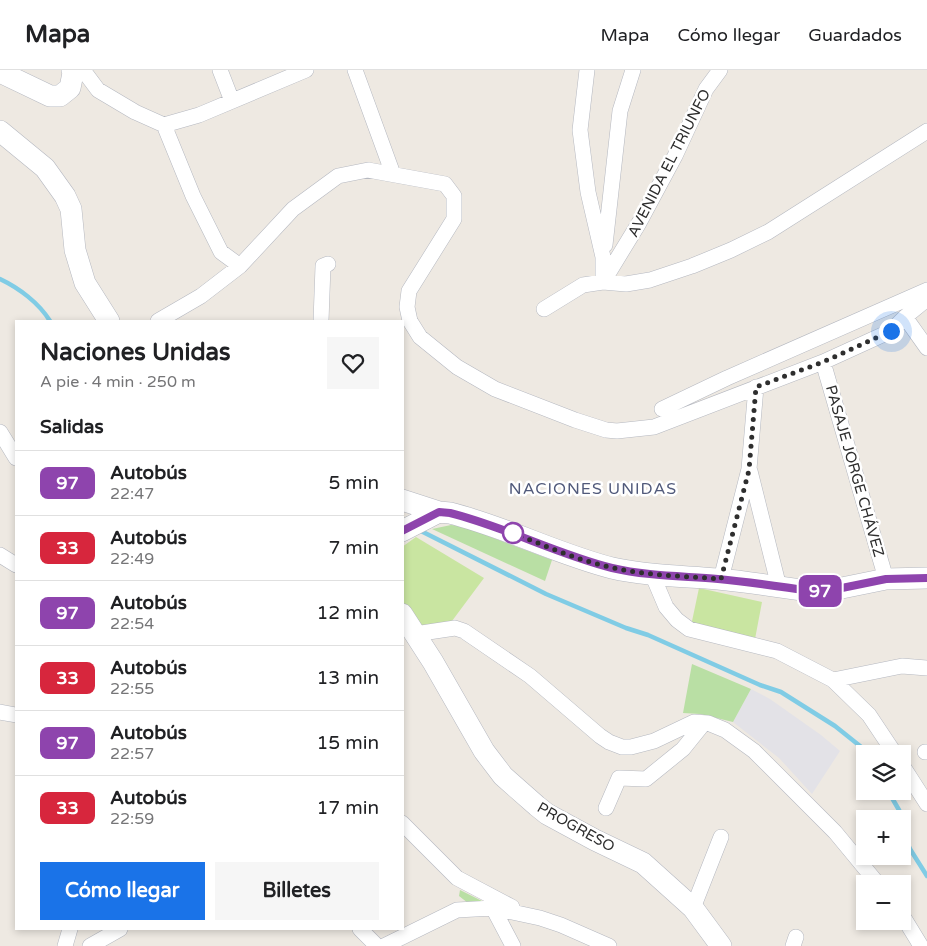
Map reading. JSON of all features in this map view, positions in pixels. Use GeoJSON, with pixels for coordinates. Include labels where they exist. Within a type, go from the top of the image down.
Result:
{"type":"FeatureCollection","features":[{"type":"Feature","properties":{"kind":"main road"},"geometry":{"type":"LineString","coordinates":[[0,72],[50,96],[60,96],[70,88],[79,73]]}},
{"type":"Feature","properties":{"kind":"main road"},"geometry":{"type":"LineString","coordinates":[[0,131],[45,168],[65,196],[71,209],[75,250],[85,283],[108,320]]}},
{"type":"Feature","properties":{"kind":"main road"},"geometry":{"type":"LineString","coordinates":[[404,502],[421,522],[450,513],[519,535],[564,554],[614,568],[652,574],[721,579],[817,592],[886,579],[927,578]]}},
{"type":"Feature","properties":{"kind":"main road","name":"PROGRESO"},"geometry":{"type":"LineString","coordinates":[[404,617],[433,662],[484,751],[503,776],[536,806],[548,814],[595,840],[643,863],[693,908],[721,946]]}},
{"type":"Feature","properties":{"kind":"street"},"geometry":{"type":"LineString","coordinates":[[220,70],[232,101]]}},
{"type":"Feature","properties":{"kind":"street"},"geometry":{"type":"LineString","coordinates":[[79,73],[98,90],[116,102],[164,125],[199,115],[306,70]]}},
{"type":"Feature","properties":{"kind":"street"},"geometry":{"type":"LineString","coordinates":[[355,70],[393,174]]}},
{"type":"Feature","properties":{"kind":"street"},"geometry":{"type":"LineString","coordinates":[[587,70],[580,130],[588,192],[603,256]]}},
{"type":"Feature","properties":{"kind":"street"},"geometry":{"type":"LineString","coordinates":[[603,282],[603,256],[620,111],[633,70]]}},
{"type":"Feature","properties":{"kind":"street","name":"AVENIDA EL TRIUNFO"},"geometry":{"type":"LineString","coordinates":[[603,282],[639,223],[706,89],[720,70]]}},
{"type":"Feature","properties":{"kind":"street"},"geometry":{"type":"LineString","coordinates":[[164,125],[193,196],[222,252],[240,266]]}},
{"type":"Feature","properties":{"kind":"street"},"geometry":{"type":"LineString","coordinates":[[544,309],[583,285],[603,282],[626,284],[650,280],[731,250],[768,232],[927,131]]}},
{"type":"Feature","properties":{"kind":"street"},"geometry":{"type":"LineString","coordinates":[[160,320],[201,296],[240,266],[293,209],[338,176],[368,170],[446,184],[454,196],[454,219],[409,291],[407,307],[410,321],[420,336],[457,367],[495,389],[525,402],[606,430],[617,431],[654,427],[823,362],[891,331],[927,299]]}},
{"type":"Feature","properties":{"kind":"street"},"geometry":{"type":"LineString","coordinates":[[321,320],[323,266],[328,264]]}},
{"type":"Feature","properties":{"kind":"street"},"geometry":{"type":"LineString","coordinates":[[662,409],[727,378],[927,290]]}},
{"type":"Feature","properties":{"kind":"street"},"geometry":{"type":"LineString","coordinates":[[905,317],[927,348]]}},
{"type":"Feature","properties":{"kind":"street"},"geometry":{"type":"LineString","coordinates":[[915,331],[927,353]]}},
{"type":"Feature","properties":{"kind":"street","name":"PASAJE JORGE CHÁVEZ"},"geometry":{"type":"LineString","coordinates":[[823,362],[886,579]]}},
{"type":"Feature","properties":{"kind":"street"},"geometry":{"type":"LineString","coordinates":[[721,579],[749,470],[756,387]]}},
{"type":"Feature","properties":{"kind":"street"},"geometry":{"type":"LineString","coordinates":[[0,432],[15,456]]}},
{"type":"Feature","properties":{"kind":"street"},"geometry":{"type":"LineString","coordinates":[[749,470],[778,587]]}},
{"type":"Feature","properties":{"kind":"street"},"geometry":{"type":"LineString","coordinates":[[0,555],[15,564]]}},
{"type":"Feature","properties":{"kind":"street"},"geometry":{"type":"LineString","coordinates":[[652,574],[666,607],[677,620],[689,629],[777,651],[833,680],[869,715],[889,745]]}},
{"type":"Feature","properties":{"kind":"street"},"geometry":{"type":"LineString","coordinates":[[415,634],[455,628],[464,632],[530,676],[600,736],[622,747],[639,746],[654,741],[694,722],[708,723],[726,730],[754,751],[836,832],[871,875]]}},
{"type":"Feature","properties":{"kind":"street"},"geometry":{"type":"LineString","coordinates":[[833,680],[902,666],[927,668]]}},
{"type":"Feature","properties":{"kind":"street"},"geometry":{"type":"LineString","coordinates":[[0,712],[15,715]]}},
{"type":"Feature","properties":{"kind":"street"},"geometry":{"type":"LineString","coordinates":[[606,808],[619,778],[646,778],[683,749],[704,723]]}},
{"type":"Feature","properties":{"kind":"street"},"geometry":{"type":"LineString","coordinates":[[911,779],[927,804]]}},
{"type":"Feature","properties":{"kind":"street"},"geometry":{"type":"LineString","coordinates":[[404,826],[457,878],[529,916]]}},
{"type":"Feature","properties":{"kind":"street"},"geometry":{"type":"LineString","coordinates":[[693,908],[721,837]]}},
{"type":"Feature","properties":{"kind":"street"},"geometry":{"type":"LineString","coordinates":[[493,908],[513,946]]}},
{"type":"Feature","properties":{"kind":"street"},"geometry":{"type":"LineString","coordinates":[[384,946],[457,910],[493,908],[540,918],[609,946]]}},
{"type":"Feature","properties":{"kind":"street"},"geometry":{"type":"LineString","coordinates":[[65,946],[70,930]]}},
{"type":"Feature","properties":{"kind":"street"},"geometry":{"type":"LineString","coordinates":[[90,946],[118,930]]}},
{"type":"Feature","properties":{"kind":"street"},"geometry":{"type":"LineString","coordinates":[[361,930],[377,946]]}},
{"type":"Feature","properties":{"kind":"street"},"geometry":{"type":"LineString","coordinates":[[911,930],[920,946]]}},
{"type":"Feature","properties":{"kind":"shaded area"},"geometry":{"type":"Polygon","coordinates":[[[751,689],[770,699],[821,735],[840,751],[812,794],[779,758],[733,722],[751,689]]]}},
{"type":"Feature","properties":{"kind":"green space"},"geometry":{"type":"Polygon","coordinates":[[[451,525],[462,526],[552,560],[545,581],[432,529],[451,525]]]}},
{"type":"Feature","properties":{"kind":"green space"},"geometry":{"type":"Polygon","coordinates":[[[416,537],[484,578],[452,621],[420,627],[404,604],[404,546],[416,537]]]}},
{"type":"Feature","properties":{"kind":"green space"},"geometry":{"type":"Polygon","coordinates":[[[699,588],[762,602],[755,639],[691,626],[699,588]]]}},
{"type":"Feature","properties":{"kind":"green space"},"geometry":{"type":"Polygon","coordinates":[[[692,664],[751,689],[733,722],[700,714],[683,713],[692,664]]]}},
{"type":"Feature","properties":{"kind":"green space"},"geometry":{"type":"Polygon","coordinates":[[[460,890],[482,901],[468,903],[459,896],[460,890]]]}},
{"type":"Feature","properties":{"kind":"waterway"},"geometry":{"type":"LineString","coordinates":[[0,279],[28,297],[49,320]]}},
{"type":"Feature","properties":{"kind":"waterway"},"geometry":{"type":"LineString","coordinates":[[419,530],[546,594],[626,628],[648,635],[760,685],[781,692],[835,726],[859,745]]}},
{"type":"Feature","properties":{"kind":"waterway"},"geometry":{"type":"LineString","coordinates":[[893,800],[905,823],[906,839],[910,849],[927,876]]}},
{"type":"Feature","properties":{"kind":"bus line","name":"97"},"geometry":{"type":"LineString","coordinates":[[404,530],[439,512],[450,513],[519,535],[564,554],[614,568],[652,574],[721,579],[817,592],[863,585],[886,579],[927,578]]}},
{"type":"Feature","properties":{"kind":"district","name":"NACIONES UNIDAS"},"geometry":{"type":"Point","coordinates":[593,488]}},
{"type":"Feature","properties":{"kind":"route"},"geometry":{"type":"LineString","coordinates":[[513,533],[564,554],[614,568],[652,574],[721,579],[749,470],[756,387],[823,362],[891,331]]}}]}
